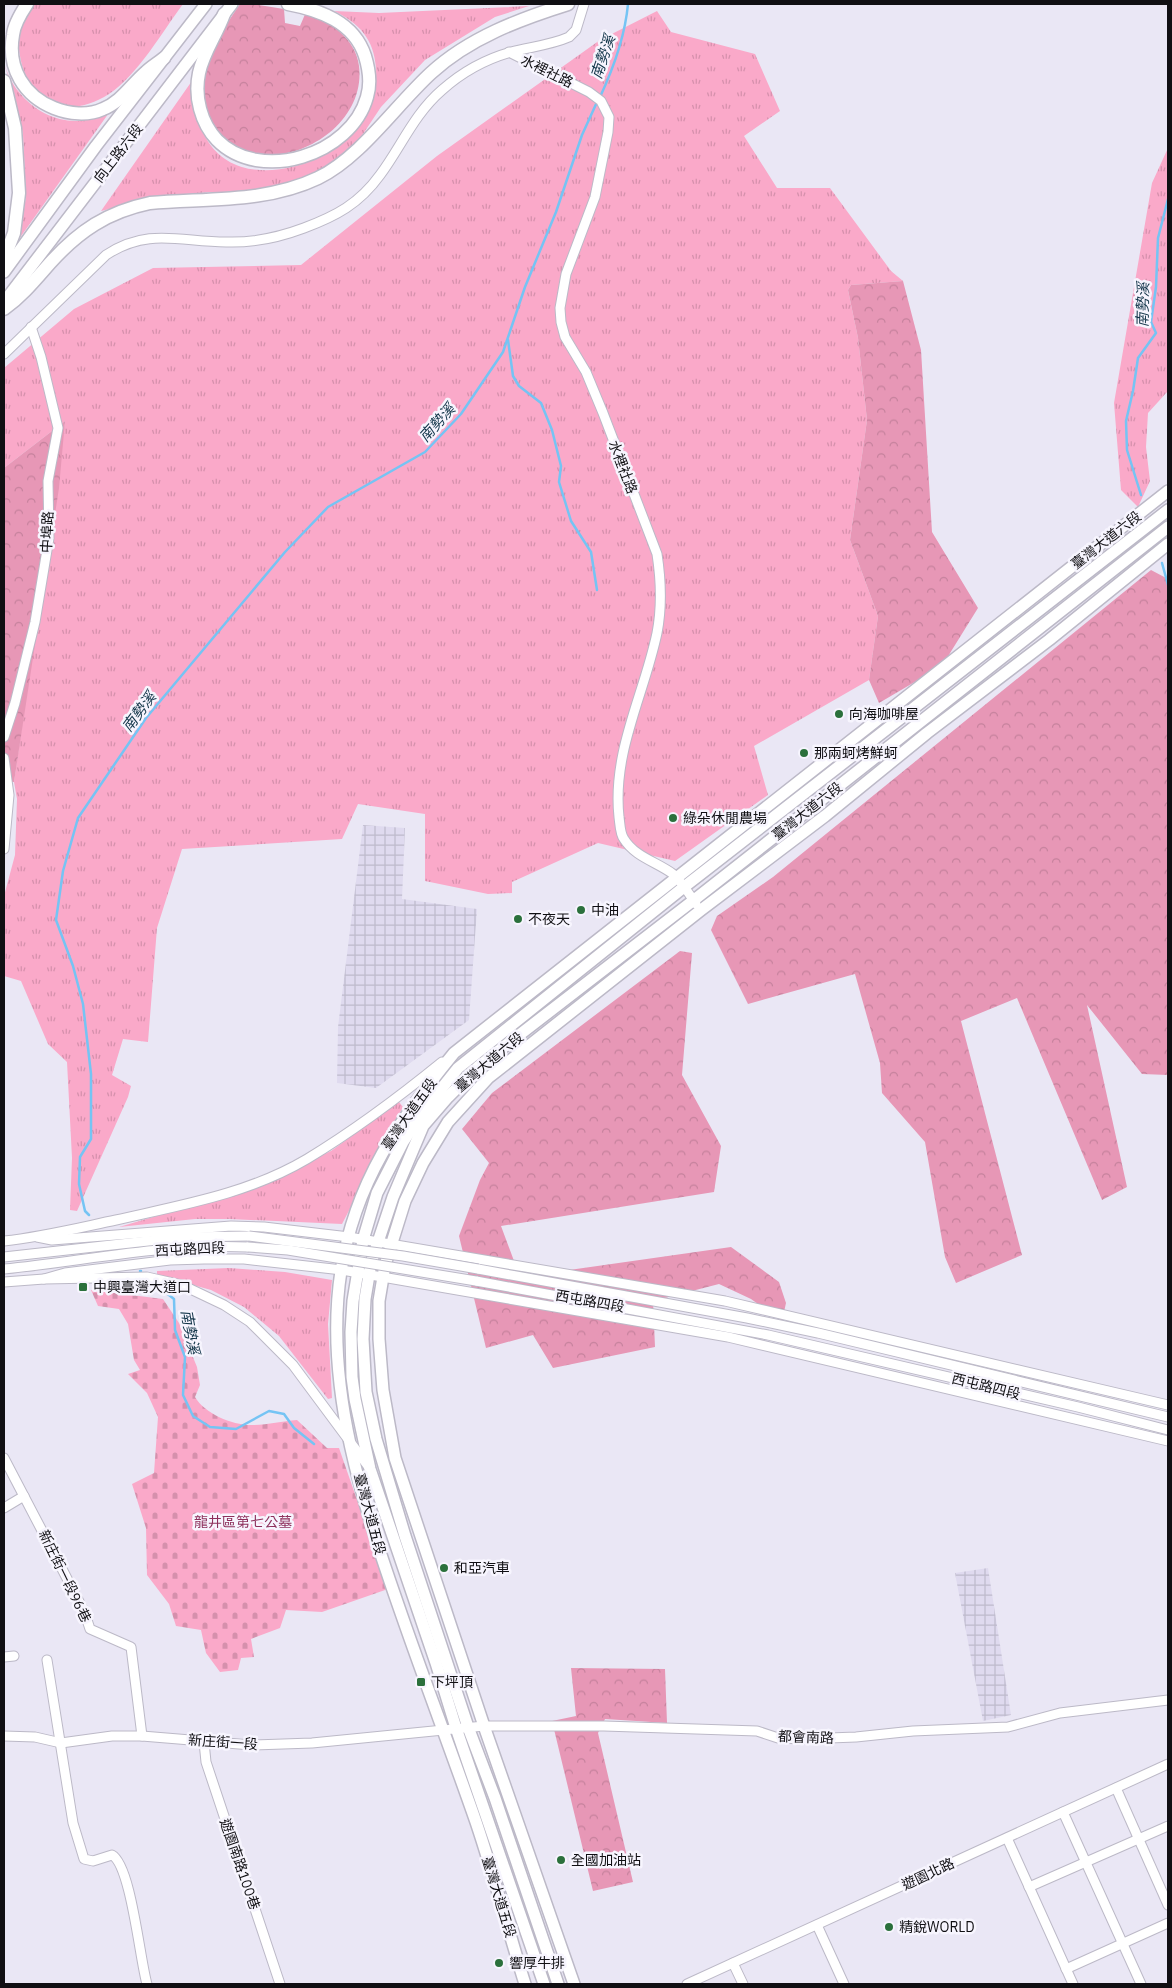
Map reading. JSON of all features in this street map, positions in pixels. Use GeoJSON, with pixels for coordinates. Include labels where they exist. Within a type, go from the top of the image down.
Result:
{"type":"FeatureCollection","features":[{"type":"Feature","properties":{"kind":"highway"},"geometry":{"type":"LineString","coordinates":[[27,4],[12,35],[14,67],[28,93],[50,107],[65,113],[102,110],[120,99],[145,72],[164,58]]}},
{"type":"Feature","properties":{"kind":"highway"},"geometry":{"type":"LineString","coordinates":[[224,14],[198,73],[197,96],[204,120],[214,136],[236,154],[262,161],[290,159],[323,147],[345,132],[358,116],[367,100],[369,81],[364,53],[355,36],[324,14],[288,4]]}},
{"type":"Feature","properties":{"kind":"highway"},"geometry":{"type":"LineString","coordinates":[[4,309],[34,283],[50,263],[87,228],[107,216],[130,207],[150,203],[274,194],[319,178],[336,168],[351,155],[430,73],[452,55],[492,32],[539,13],[568,4]]}},
{"type":"Feature","properties":{"kind":"highway"},"geometry":{"type":"LineString","coordinates":[[4,81],[15,128],[19,193],[14,233],[4,259]]}},
{"type":"Feature","properties":{"kind":"main road","name":"向上路六段"},"geometry":{"type":"LineString","coordinates":[[4,272],[96,146],[206,4]]}},
{"type":"Feature","properties":{"kind":"main road","name":"向上路六段"},"geometry":{"type":"LineString","coordinates":[[4,302],[232,4]]}},
{"type":"Feature","properties":{"kind":"main road","name":"臺灣大道六段"},"geometry":{"type":"LineString","coordinates":[[454,1053],[1168,491]]}},
{"type":"Feature","properties":{"kind":"main road","name":"臺灣大道六段"},"geometry":{"type":"LineString","coordinates":[[458,1068],[684,887],[1168,510]]}},
{"type":"Feature","properties":{"kind":"main road","name":"臺灣大道六段"},"geometry":{"type":"LineString","coordinates":[[391,1245],[406,1201],[423,1163],[448,1122],[465,1101],[495,1072],[698,905],[1168,527]]}},
{"type":"Feature","properties":{"kind":"main road","name":"臺灣大道六段"},"geometry":{"type":"LineString","coordinates":[[448,1097],[479,1066],[698,905],[825,816],[927,733],[1049,640],[1168,544]]}},
{"type":"Feature","properties":{"kind":"main road","name":"臺灣大道五段"},"geometry":{"type":"LineString","coordinates":[[454,1053],[420,1095],[378,1158],[365,1189],[349,1238],[342,1270],[338,1300],[337,1360],[350,1440],[378,1546],[476,1824],[525,1984]]}},
{"type":"Feature","properties":{"kind":"main road","name":"臺灣大道五段"},"geometry":{"type":"LineString","coordinates":[[458,1068],[422,1113],[403,1142],[378,1193],[363,1240],[356,1273],[351,1332],[352,1377],[370,1469],[436,1663],[462,1728],[495,1798],[558,1984]]}},
{"type":"Feature","properties":{"kind":"main road","name":"臺灣大道五段"},"geometry":{"type":"LineString","coordinates":[[448,1097],[423,1126],[393,1197],[378,1243],[365,1299],[363,1339],[366,1392],[379,1447],[462,1728],[544,1984]]}},
{"type":"Feature","properties":{"kind":"main road"},"geometry":{"type":"LineString","coordinates":[[391,1245],[379,1301],[379,1348],[383,1390],[395,1458],[484,1726],[574,1984]]}},
{"type":"Feature","properties":{"kind":"street"},"geometry":{"type":"LineString","coordinates":[[4,354],[106,255],[126,244],[157,237],[246,242],[301,229],[336,216],[348,208],[380,176],[413,122],[440,91],[461,75],[510,52],[560,41],[569,37],[576,30],[584,4]]}},
{"type":"Feature","properties":{"kind":"street","name":"水裡社路"},"geometry":{"type":"LineString","coordinates":[[510,52],[599,99],[609,117],[608,132],[592,205],[566,274],[560,308],[561,322],[566,337],[586,372],[603,413],[657,554],[661,596],[658,630],[648,670],[625,739],[620,767],[618,809],[623,838],[640,855],[676,877],[698,905]]}},
{"type":"Feature","properties":{"kind":"street","name":"中埠路"},"geometry":{"type":"LineString","coordinates":[[4,737],[35,622],[49,538],[48,482],[58,428],[41,357],[30,327]]}},
{"type":"Feature","properties":{"kind":"street"},"geometry":{"type":"LineString","coordinates":[[4,758],[9,795],[4,849]]}},
{"type":"Feature","properties":{"kind":"street"},"geometry":{"type":"LineString","coordinates":[[4,1240],[37,1237],[159,1211],[242,1190],[305,1160],[383,1109],[454,1053]]}},
{"type":"Feature","properties":{"kind":"street","name":"西屯路四段"},"geometry":{"type":"LineString","coordinates":[[123,1235],[231,1226],[363,1240],[725,1301],[1168,1405]]}},
{"type":"Feature","properties":{"kind":"street"},"geometry":{"type":"LineString","coordinates":[[37,1237],[52,1240],[123,1235]]}},
{"type":"Feature","properties":{"kind":"street"},"geometry":{"type":"LineString","coordinates":[[32,1253],[123,1235]]}},
{"type":"Feature","properties":{"kind":"street","name":"西屯路四段"},"geometry":{"type":"LineString","coordinates":[[4,1256],[184,1237],[249,1236],[403,1256],[747,1318],[818,1333],[1168,1417]]}},
{"type":"Feature","properties":{"kind":"street","name":"西屯路四段"},"geometry":{"type":"LineString","coordinates":[[4,1269],[122,1253],[186,1247],[248,1247],[288,1250],[476,1281],[768,1335],[1078,1407],[1168,1430]]}},
{"type":"Feature","properties":{"kind":"street","name":"西屯路四段"},"geometry":{"type":"LineString","coordinates":[[44,1279],[65,1273],[170,1260],[244,1259],[342,1270],[628,1318],[728,1337],[1168,1441]]}},
{"type":"Feature","properties":{"kind":"street","name":"西屯路四段"},"geometry":{"type":"LineString","coordinates":[[4,1282],[44,1279],[147,1277],[182,1285],[224,1305],[250,1322],[293,1365],[328,1415],[350,1440],[370,1469]]}},
{"type":"Feature","properties":{"kind":"street"},"geometry":{"type":"LineString","coordinates":[[672,1292],[747,1318]]}},
{"type":"Feature","properties":{"kind":"street"},"geometry":{"type":"LineString","coordinates":[[670,1316],[728,1337]]}},
{"type":"Feature","properties":{"kind":"street","name":"新庄街一段96巷"},"geometry":{"type":"LineString","coordinates":[[4,1458],[84,1611],[90,1629],[131,1647],[142,1736]]}},
{"type":"Feature","properties":{"kind":"street"},"geometry":{"type":"LineString","coordinates":[[4,1508],[24,1496]]}},
{"type":"Feature","properties":{"kind":"street"},"geometry":{"type":"LineString","coordinates":[[4,1657],[14,1656]]}},
{"type":"Feature","properties":{"kind":"street"},"geometry":{"type":"LineString","coordinates":[[47,1660],[73,1823],[84,1859],[93,1861],[112,1855],[116,1857],[120,1864],[132,1903],[147,1984]]}},
{"type":"Feature","properties":{"kind":"street","name":"都會南路"},"geometry":{"type":"LineString","coordinates":[[442,1730],[484,1726],[604,1726],[757,1731],[778,1738],[856,1737],[913,1731],[1008,1727],[1060,1713],[1168,1700]]}},
{"type":"Feature","properties":{"kind":"street","name":"新庄街一段"},"geometry":{"type":"LineString","coordinates":[[4,1736],[35,1737],[61,1743],[112,1736],[142,1736],[251,1745],[312,1743],[442,1730]]}},
{"type":"Feature","properties":{"kind":"street","name":"遊園南路100巷"},"geometry":{"type":"LineString","coordinates":[[204,1742],[206,1762],[280,1984]]}},
{"type":"Feature","properties":{"kind":"street","name":"遊園北路"},"geometry":{"type":"LineString","coordinates":[[692,1983],[1168,1764]]}},
{"type":"Feature","properties":{"kind":"street"},"geometry":{"type":"LineString","coordinates":[[1116,1788],[1168,1905]]}},
{"type":"Feature","properties":{"kind":"street"},"geometry":{"type":"LineString","coordinates":[[1063,1812],[1140,1984]]}},
{"type":"Feature","properties":{"kind":"street"},"geometry":{"type":"LineString","coordinates":[[1029,1887],[1168,1826]]}},
{"type":"Feature","properties":{"kind":"street"},"geometry":{"type":"LineString","coordinates":[[1007,1838],[1072,1984]]}},
{"type":"Feature","properties":{"kind":"street"},"geometry":{"type":"LineString","coordinates":[[1066,1969],[1168,1923]]}},
{"type":"Feature","properties":{"kind":"street"},"geometry":{"type":"LineString","coordinates":[[817,1925],[844,1984]]}},
{"type":"Feature","properties":{"kind":"street"},"geometry":{"type":"LineString","coordinates":[[733,1963],[743,1984]]}},
{"type":"Feature","properties":{"kind":"shaded area"},"geometry":{"type":"Polygon","coordinates":[[[363,825],[405,828],[402,899],[477,909],[469,1020],[376,1088],[337,1083],[338,1027],[363,825]]]}},
{"type":"Feature","properties":{"kind":"shaded area"},"geometry":{"type":"Polygon","coordinates":[[[988,1568],[1011,1715],[983,1721],[955,1573],[988,1568]]]}},
{"type":"Feature","properties":{"kind":"green space"},"geometry":{"type":"Polygon","coordinates":[[[34,4],[183,4],[140,65],[120,86],[95,101],[81,106],[68,107],[56,105],[35,91],[22,65],[19,48],[20,34],[24,20],[34,4]]]}},
{"type":"Feature","properties":{"kind":"green space"},"geometry":{"type":"Polygon","coordinates":[[[240,4],[284,9],[285,23],[300,26],[306,12],[333,26],[353,47],[359,66],[356,95],[343,119],[322,139],[296,151],[268,155],[242,150],[220,135],[204,101],[202,90],[203,74],[213,47],[240,4]]]}},
{"type":"Feature","properties":{"kind":"green space"},"geometry":{"type":"Polygon","coordinates":[[[529,6],[495,17],[425,60],[381,107],[359,140],[332,165],[290,183],[244,193],[210,192],[162,197],[101,211],[194,78],[199,117],[203,131],[206,138],[221,156],[240,167],[263,170],[286,168],[310,161],[331,150],[350,136],[364,119],[372,101],[376,68],[372,49],[364,33],[358,27],[334,11],[379,13],[529,6]]]}},
{"type":"Feature","properties":{"kind":"green space"},"geometry":{"type":"Polygon","coordinates":[[[657,11],[671,32],[755,54],[780,111],[744,136],[777,188],[830,188],[891,271],[903,281],[851,285],[848,290],[858,338],[867,420],[850,540],[878,616],[869,680],[754,746],[768,795],[675,861],[598,843],[512,882],[512,893],[488,894],[425,881],[425,814],[358,804],[342,839],[182,849],[157,928],[148,1042],[123,1039],[112,1075],[131,1086],[128,1097],[77,1211],[70,1210],[72,1158],[67,1062],[48,1044],[21,981],[4,976],[4,896],[15,855],[17,799],[14,782],[65,421],[4,468],[4,368],[74,309],[153,268],[301,265],[437,156],[600,40],[657,11]]]}},
{"type":"Feature","properties":{"kind":"green space"},"geometry":{"type":"Polygon","coordinates":[[[4,64],[19,92],[38,110],[50,116],[74,121],[87,120],[111,110],[19,239],[26,197],[23,134],[14,92],[4,64]]]}},
{"type":"Feature","properties":{"kind":"green space"},"geometry":{"type":"Polygon","coordinates":[[[1168,148],[1168,391],[1148,413],[1146,447],[1150,481],[1138,507],[1121,490],[1114,403],[1152,183],[1168,148]]]}},
{"type":"Feature","properties":{"kind":"green space"},"geometry":{"type":"Polygon","coordinates":[[[903,281],[921,350],[932,532],[978,608],[942,666],[879,703],[869,680],[878,616],[850,540],[867,420],[858,338],[848,290],[851,285],[903,281]]]}},
{"type":"Feature","properties":{"kind":"green space"},"geometry":{"type":"Polygon","coordinates":[[[65,421],[59,488],[14,782],[4,781],[4,468],[65,421]]]}},
{"type":"Feature","properties":{"kind":"green space"},"geometry":{"type":"Polygon","coordinates":[[[1151,570],[1168,579],[1168,1075],[1142,1074],[1087,1005],[1127,1187],[1102,1200],[1017,998],[961,1021],[1022,1255],[956,1283],[945,1257],[925,1142],[882,1093],[880,1063],[855,974],[748,1004],[711,930],[717,916],[773,877],[1151,570]]]}},
{"type":"Feature","properties":{"kind":"green space"},"geometry":{"type":"Polygon","coordinates":[[[680,951],[692,953],[682,1075],[721,1146],[714,1192],[501,1226],[520,1277],[731,1247],[779,1282],[786,1303],[782,1321],[751,1299],[719,1284],[653,1301],[655,1347],[553,1368],[533,1335],[486,1348],[459,1236],[480,1180],[489,1163],[462,1129],[492,1093],[680,951]]]}},
{"type":"Feature","properties":{"kind":"green space"},"geometry":{"type":"Polygon","coordinates":[[[399,1102],[403,1107],[342,1224],[195,1219],[119,1227],[255,1187],[331,1151],[399,1102]]]}},
{"type":"Feature","properties":{"kind":"green space"},"geometry":{"type":"Polygon","coordinates":[[[229,1268],[285,1272],[332,1280],[328,1324],[332,1398],[328,1399],[279,1336],[244,1307],[211,1290],[157,1275],[157,1271],[229,1268]]]}},
{"type":"Feature","properties":{"kind":"green space","name":"龍井區第七公墓"},"geometry":{"type":"Polygon","coordinates":[[[91,1290],[163,1299],[179,1323],[197,1367],[200,1385],[195,1397],[213,1414],[245,1425],[297,1420],[327,1448],[339,1448],[388,1589],[322,1612],[286,1610],[280,1628],[251,1639],[254,1657],[241,1658],[238,1670],[220,1672],[206,1653],[201,1630],[176,1626],[169,1604],[147,1575],[146,1528],[132,1484],[154,1473],[158,1417],[147,1393],[128,1374],[140,1370],[134,1360],[128,1324],[119,1309],[98,1306],[91,1290]]]}},
{"type":"Feature","properties":{"kind":"green space"},"geometry":{"type":"Polygon","coordinates":[[[571,1668],[665,1669],[667,1723],[605,1719],[598,1733],[633,1882],[593,1891],[552,1721],[576,1716],[571,1668]]]}},
{"type":"Feature","properties":{"kind":"waterway","name":"南勢溪"},"geometry":{"type":"LineString","coordinates":[[600,97],[618,52],[628,4]]}},
{"type":"Feature","properties":{"kind":"waterway","name":"南勢溪"},"geometry":{"type":"LineString","coordinates":[[89,1215],[85,1211],[79,1184],[80,1157],[91,1139],[91,1074],[83,1004],[73,966],[56,920],[63,871],[78,818],[146,718],[285,552],[328,507],[425,452],[461,414],[503,352],[525,287],[556,212],[582,135],[597,102]]}},
{"type":"Feature","properties":{"kind":"waterway","name":"南勢溪"},"geometry":{"type":"LineString","coordinates":[[1141,495],[1127,450],[1126,421],[1138,358],[1156,333],[1151,322],[1156,287],[1158,238],[1168,199]]}},
{"type":"Feature","properties":{"kind":"waterway","name":"南勢溪"},"geometry":{"type":"LineString","coordinates":[[508,340],[513,376],[519,386],[541,403],[552,430],[561,466],[559,482],[571,521],[591,552],[597,590]]}},
{"type":"Feature","properties":{"kind":"waterway","name":"南勢溪"},"geometry":{"type":"LineString","coordinates":[[1162,563],[1168,585]]}},
{"type":"Feature","properties":{"kind":"waterway","name":"南勢溪"},"geometry":{"type":"LineString","coordinates":[[165,1292],[174,1299],[175,1330],[185,1357],[183,1395],[193,1416],[210,1427],[236,1429],[269,1411],[284,1414],[294,1428],[314,1444]]}},
{"type":"Feature","properties":{"kind":"place","name":"向海咖啡屋"},"geometry":{"type":"Point","coordinates":[839,714]}},
{"type":"Feature","properties":{"kind":"place","name":"那兩蚵烤鮮蚵"},"geometry":{"type":"Point","coordinates":[804,753]}},
{"type":"Feature","properties":{"kind":"place","name":"綠朵休閒農場"},"geometry":{"type":"Point","coordinates":[673,818]}},
{"type":"Feature","properties":{"kind":"place","name":"中油"},"geometry":{"type":"Point","coordinates":[581,910]}},
{"type":"Feature","properties":{"kind":"place","name":"不夜天"},"geometry":{"type":"Point","coordinates":[518,919]}},
{"type":"Feature","properties":{"kind":"place","name":"中興臺灣大道口"},"geometry":{"type":"Point","coordinates":[83,1287]}},
{"type":"Feature","properties":{"kind":"place","name":"和亞汽車"},"geometry":{"type":"Point","coordinates":[444,1568]}},
{"type":"Feature","properties":{"kind":"place","name":"下坪頂"},"geometry":{"type":"Point","coordinates":[421,1682]}},
{"type":"Feature","properties":{"kind":"place","name":"全國加油站"},"geometry":{"type":"Point","coordinates":[561,1860]}},
{"type":"Feature","properties":{"kind":"place","name":"精銳WORLD"},"geometry":{"type":"Point","coordinates":[889,1927]}},
{"type":"Feature","properties":{"kind":"place","name":"響厚牛排"},"geometry":{"type":"Point","coordinates":[499,1963]}}]}
